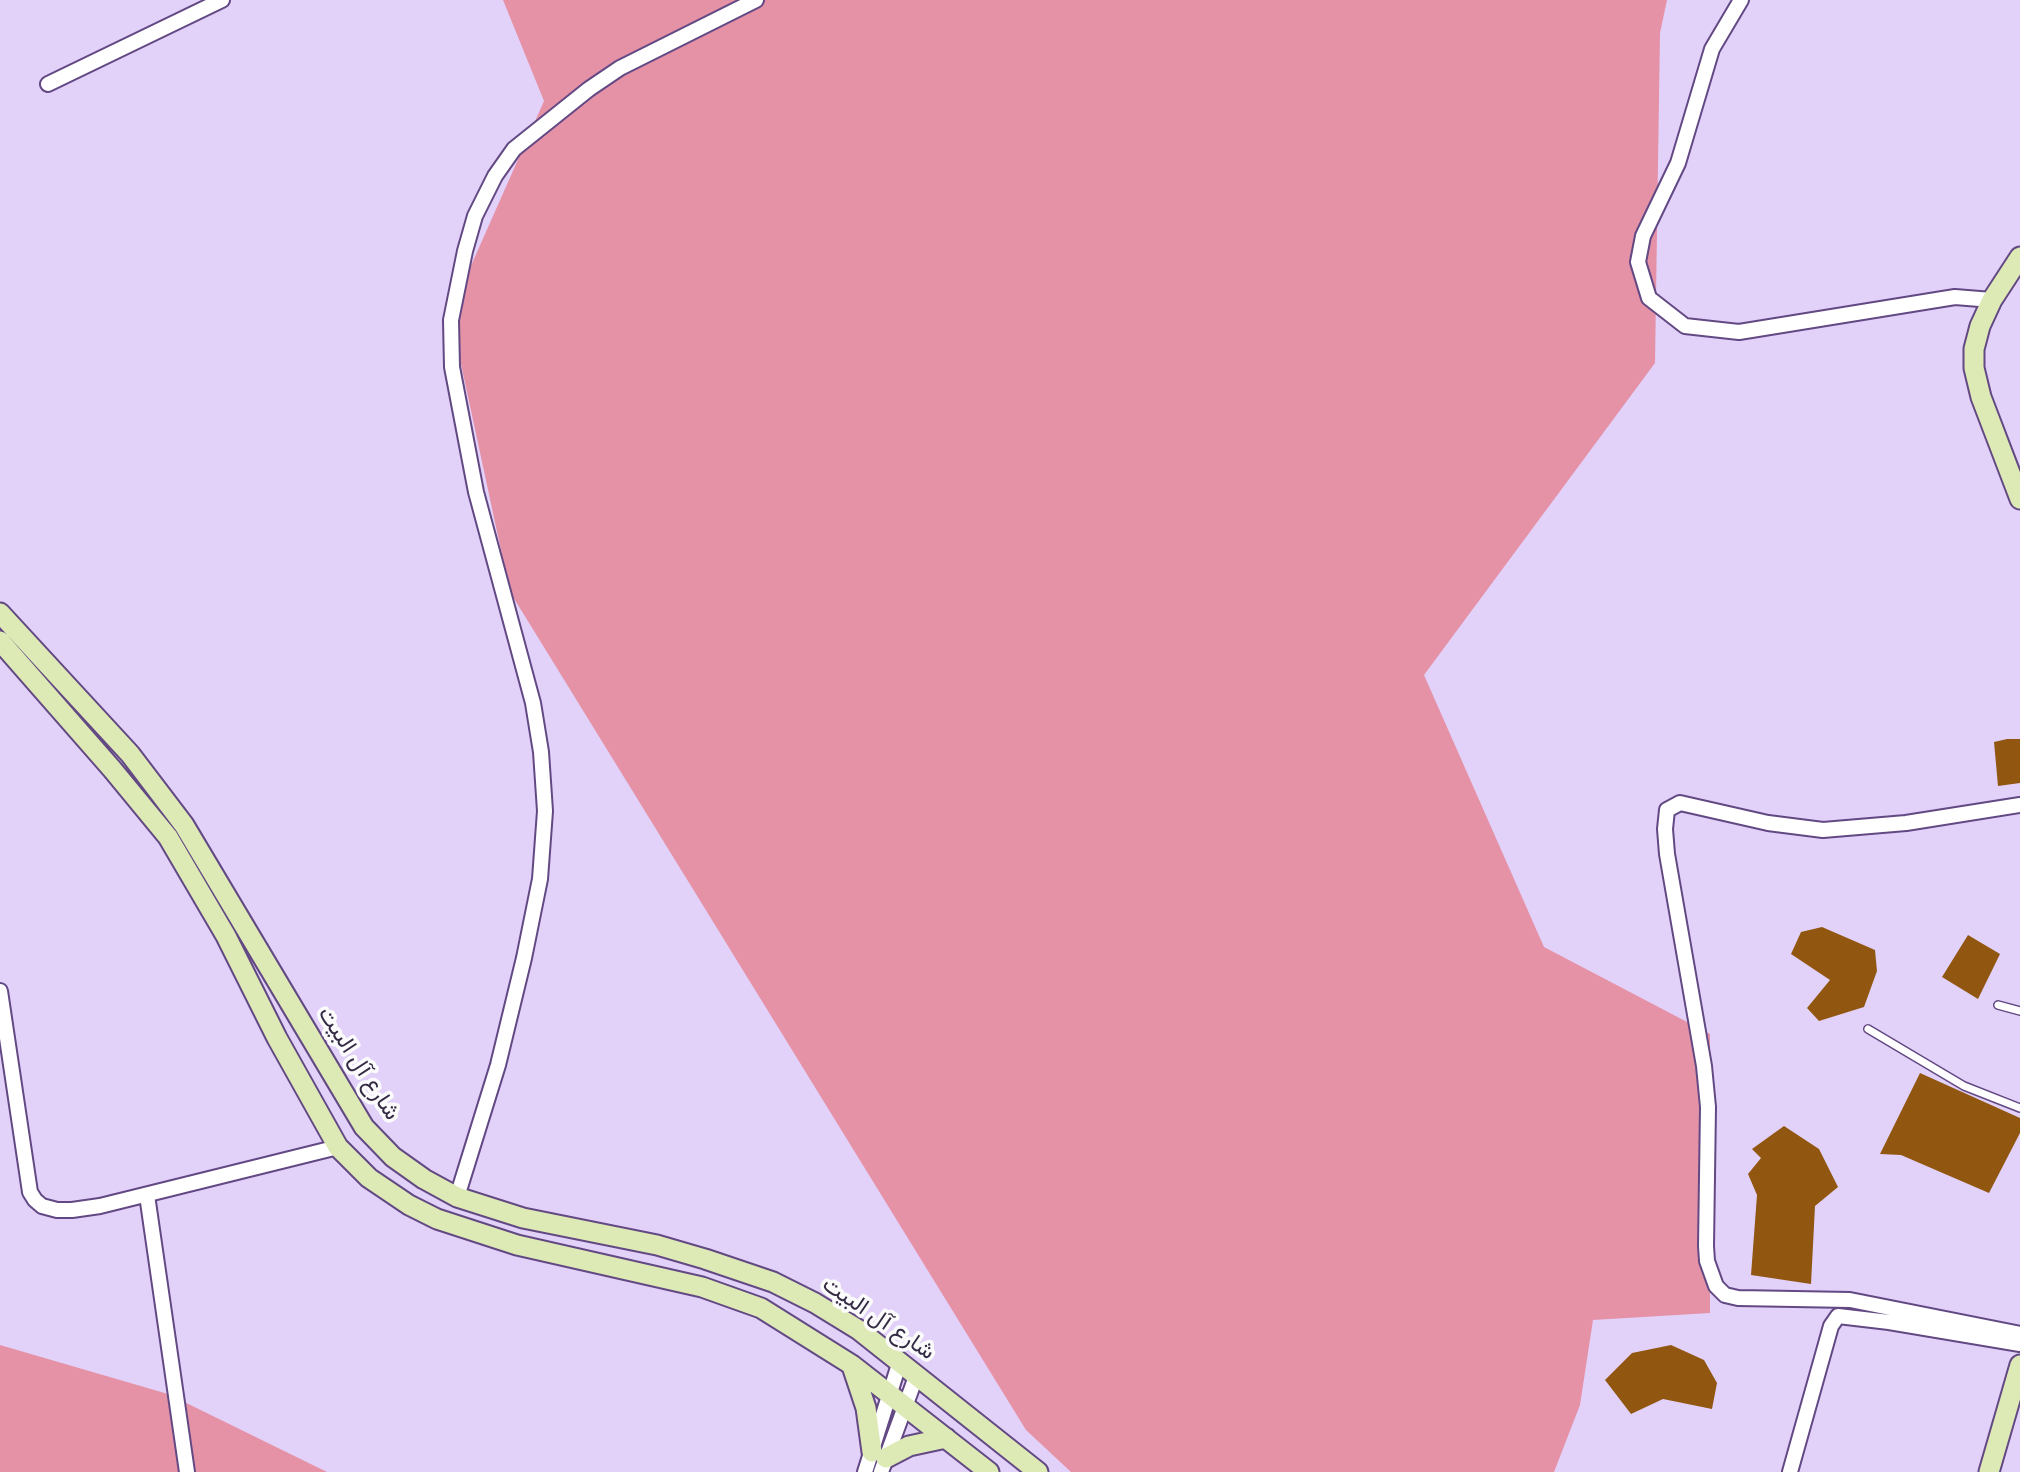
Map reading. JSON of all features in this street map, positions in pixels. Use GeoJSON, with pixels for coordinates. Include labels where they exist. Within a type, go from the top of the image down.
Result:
{"type":"FeatureCollection","features":[{"type":"Feature","properties":{"kind":"street"},"geometry":{"type":"LineString","coordinates":[[48,84],[222,0]]}},
{"type":"Feature","properties":{"kind":"street"},"geometry":{"type":"LineString","coordinates":[[457,1198],[498,1065],[524,958],[540,879],[545,811],[541,752],[533,703],[476,492],[452,367],[451,320],[465,251],[475,216],[495,176],[514,149],[589,89],[620,68],[756,0]]}},
{"type":"Feature","properties":{"kind":"street"},"geometry":{"type":"LineString","coordinates":[[1741,0],[1712,49],[1678,163],[1643,236],[1637,262],[1649,298],[1685,326],[1739,332],[1955,297],[1992,300]]}},
{"type":"Feature","properties":{"kind":"street"},"geometry":{"type":"LineString","coordinates":[[2020,257],[1992,300],[1980,326],[1974,368],[1981,397],[2020,499]]}},
{"type":"Feature","properties":{"kind":"street","name":"شارع آل البيت"},"geometry":{"type":"LineString","coordinates":[[0,613],[130,754],[184,825],[364,1127],[393,1157],[457,1198],[523,1218],[657,1245],[773,1282],[815,1303],[859,1330],[1038,1472]]}},
{"type":"Feature","properties":{"kind":"street"},"geometry":{"type":"LineString","coordinates":[[0,641],[168,837],[226,936],[277,1038],[338,1147],[369,1178],[409,1205],[437,1219],[517,1245],[702,1287],[761,1308],[852,1365],[989,1472]]}},
{"type":"Feature","properties":{"kind":"street"},"geometry":{"type":"LineString","coordinates":[[2020,805],[1896,825],[1823,830],[1768,823],[1680,803],[1667,810],[1665,829],[1704,1066],[1708,1107],[1706,1247],[1707,1261],[1716,1286],[1725,1295],[1738,1298],[1850,1300],[2020,1334]]}},
{"type":"Feature","properties":{"kind":"street"},"geometry":{"type":"LineString","coordinates":[[0,991],[30,1192],[42,1206],[72,1210],[147,1195],[338,1147]]}},
{"type":"Feature","properties":{"kind":"street"},"geometry":{"type":"LineString","coordinates":[[147,1195],[187,1472]]}},
{"type":"Feature","properties":{"kind":"street"},"geometry":{"type":"LineString","coordinates":[[1790,1472],[1831,1326],[1838,1317],[1889,1322],[2020,1344]]}},
{"type":"Feature","properties":{"kind":"street"},"geometry":{"type":"LineString","coordinates":[[880,1460],[889,1394],[900,1362]]}},
{"type":"Feature","properties":{"kind":"street"},"geometry":{"type":"LineString","coordinates":[[852,1365],[880,1460]]}},
{"type":"Feature","properties":{"kind":"street"},"geometry":{"type":"LineString","coordinates":[[1989,1472],[2020,1366]]}},
{"type":"Feature","properties":{"kind":"street"},"geometry":{"type":"LineString","coordinates":[[880,1460],[917,1374]]}},
{"type":"Feature","properties":{"kind":"street"},"geometry":{"type":"LineString","coordinates":[[866,1472],[880,1460],[909,1446],[946,1438]]}},
{"type":"Feature","properties":{"kind":"lane"},"geometry":{"type":"LineString","coordinates":[[1998,1005],[2020,1012]]}},
{"type":"Feature","properties":{"kind":"lane"},"geometry":{"type":"LineString","coordinates":[[1868,1029],[1964,1086],[2020,1108]]}},
{"type":"Feature","properties":{"kind":"shaded area"},"geometry":{"type":"Polygon","coordinates":[[[503,0],[1667,0],[1660,33],[1655,363],[1424,675],[1544,947],[1710,1034],[1710,1313],[1593,1320],[1580,1405],[1554,1472],[1071,1472],[1026,1430],[510,592],[450,313],[544,101],[503,0]]]}},
{"type":"Feature","properties":{"kind":"shaded area"},"geometry":{"type":"Polygon","coordinates":[[[0,1345],[168,1394],[327,1472],[0,1472],[0,1345]]]}},
{"type":"Feature","properties":{"kind":"building"},"geometry":{"type":"Polygon","coordinates":[[[2020,739],[2020,783],[1998,786],[1994,742],[2020,739]]]}},
{"type":"Feature","properties":{"kind":"building"},"geometry":{"type":"Polygon","coordinates":[[[1822,927],[1875,950],[1877,971],[1864,1007],[1819,1021],[1807,1008],[1830,980],[1791,954],[1801,932],[1822,927]]]}},
{"type":"Feature","properties":{"kind":"building"},"geometry":{"type":"Polygon","coordinates":[[[1968,935],[2000,954],[1978,999],[1942,977],[1968,935]]]}},
{"type":"Feature","properties":{"kind":"building"},"geometry":{"type":"Polygon","coordinates":[[[1920,1073],[2020,1118],[2020,1133],[1989,1193],[1901,1155],[1880,1154],[1920,1073]]]}},
{"type":"Feature","properties":{"kind":"building"},"geometry":{"type":"Polygon","coordinates":[[[1784,1126],[1819,1149],[1838,1187],[1815,1206],[1811,1284],[1751,1275],[1757,1195],[1748,1174],[1761,1158],[1752,1149],[1784,1126]]]}},
{"type":"Feature","properties":{"kind":"building"},"geometry":{"type":"Polygon","coordinates":[[[1671,1345],[1704,1360],[1717,1383],[1712,1409],[1663,1399],[1631,1414],[1605,1380],[1632,1353],[1671,1345]]]}}]}
